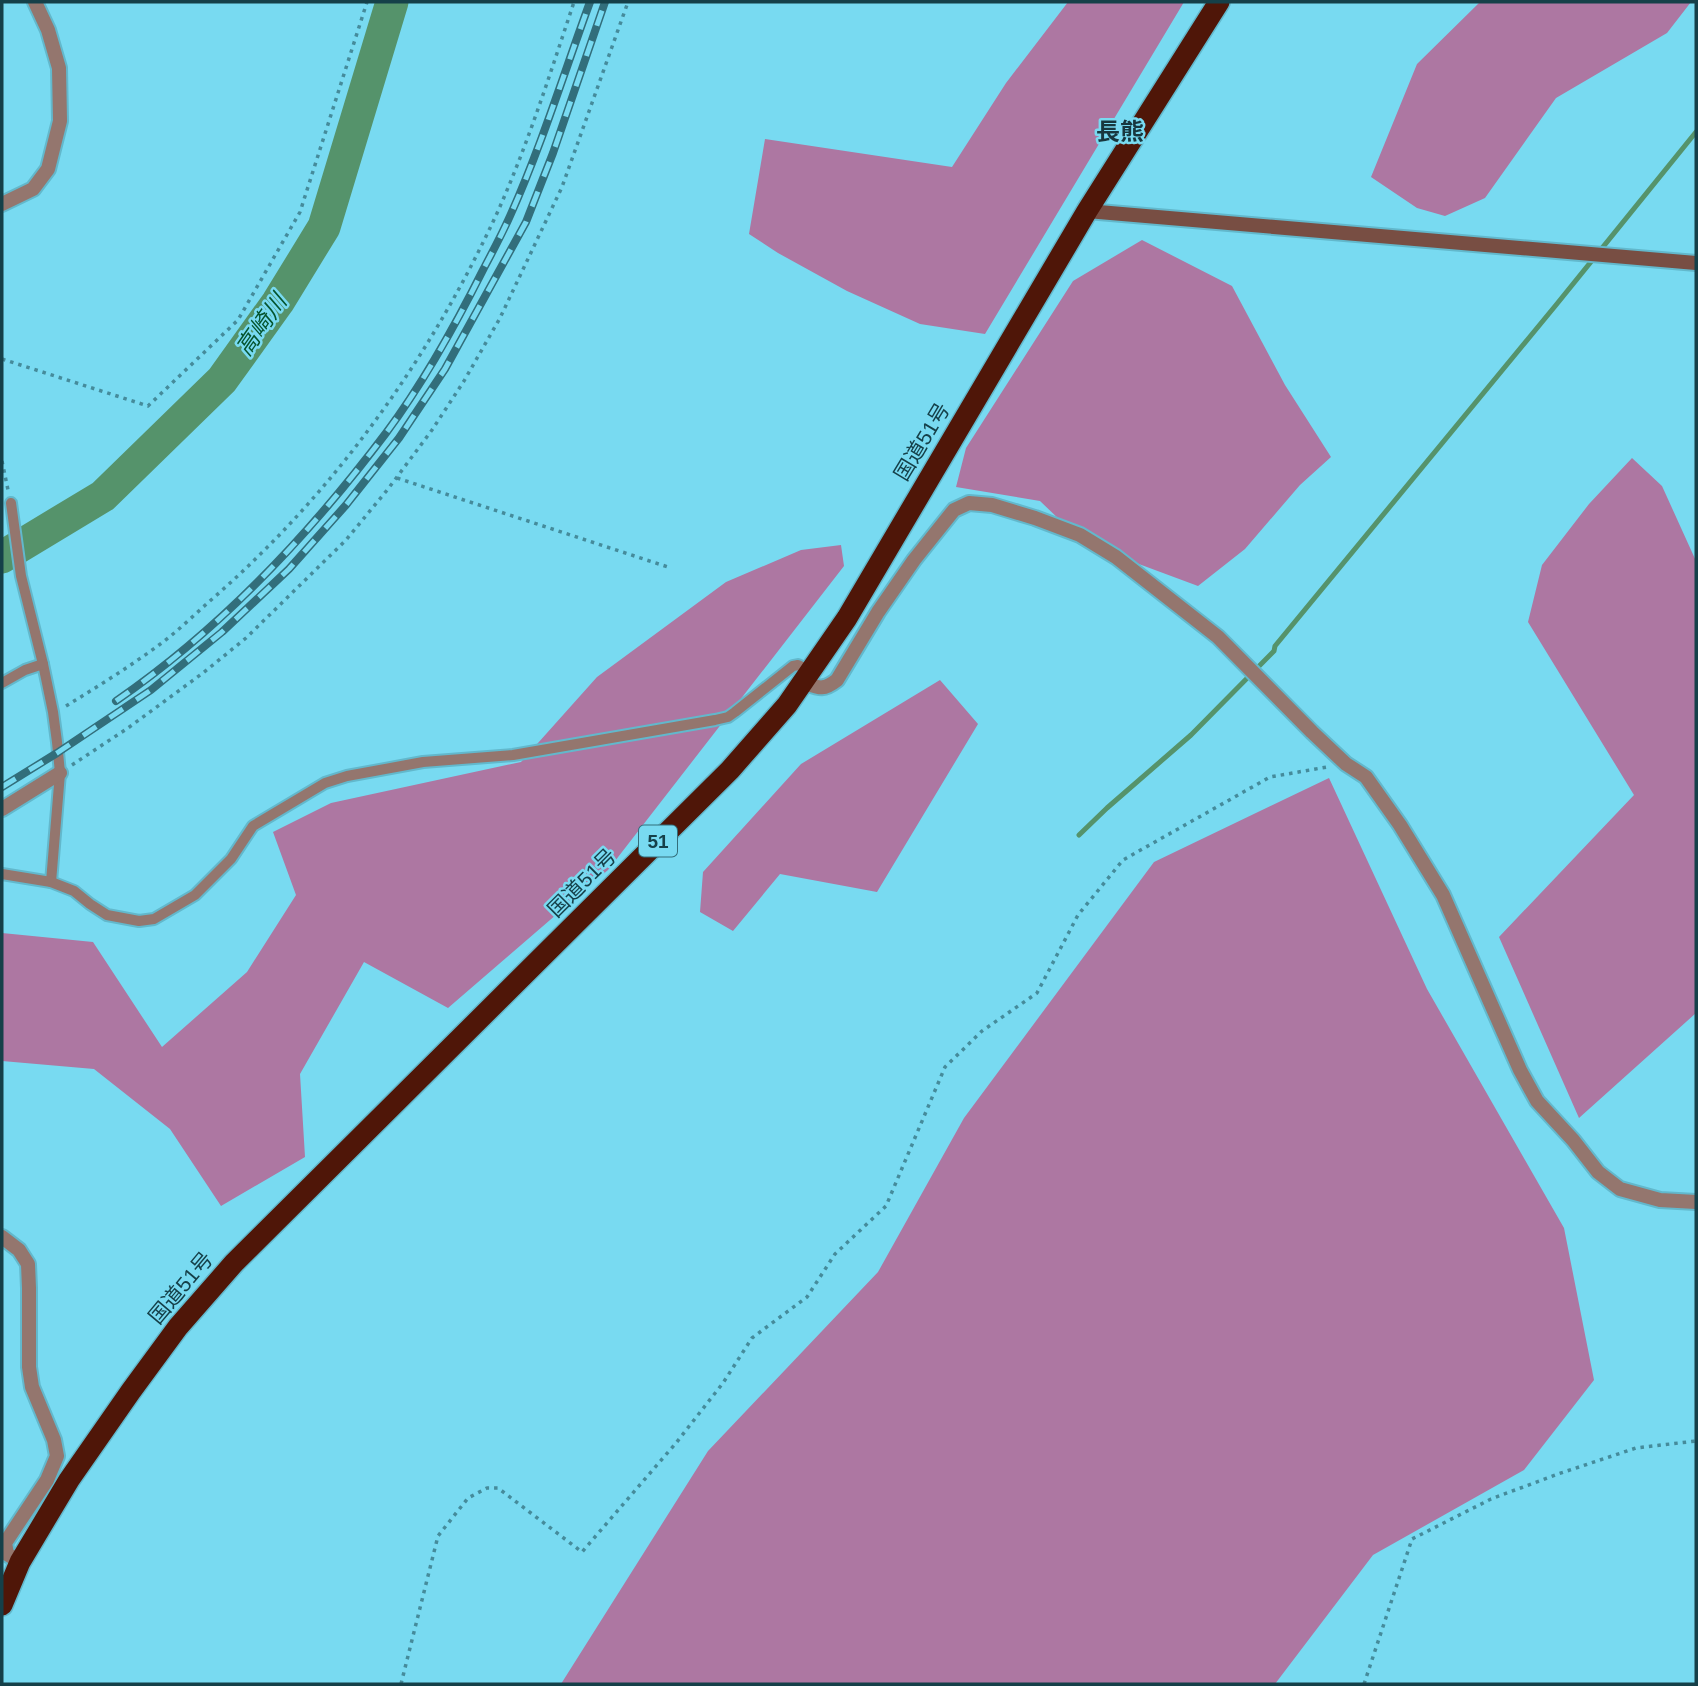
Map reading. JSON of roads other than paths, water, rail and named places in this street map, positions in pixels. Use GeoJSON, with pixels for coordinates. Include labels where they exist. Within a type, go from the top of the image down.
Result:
{"type":"FeatureCollection","features":[{"type":"Feature","properties":{"kind":"highway","name":"国道51号"},"geometry":{"type":"LineString","coordinates":[[2,1605],[20,1562],[69,1480],[178,1328],[234,1263],[730,770],[787,705],[847,618],[1087,211],[1219,2]]}},
{"type":"Feature","properties":{"kind":"street"},"geometry":{"type":"LineString","coordinates":[[2,204],[33,189],[48,169],[60,121],[59,68],[48,30],[35,2]]}},
{"type":"Feature","properties":{"kind":"street"},"geometry":{"type":"LineString","coordinates":[[1087,211],[1696,263]]}},
{"type":"Feature","properties":{"kind":"street"},"geometry":{"type":"LineString","coordinates":[[807,676],[820,689],[837,680],[878,612],[914,560],[954,510],[969,503],[992,505],[1080,535],[1116,557],[1218,637],[1312,732],[1346,764],[1366,777],[1400,825],[1443,895],[1505,1036],[1537,1101],[1598,1172],[1620,1189],[1660,1200],[1696,1202]]}},
{"type":"Feature","properties":{"kind":"street"},"geometry":{"type":"LineString","coordinates":[[2,809],[60,773]]}},
{"type":"Feature","properties":{"kind":"street"},"geometry":{"type":"LineString","coordinates":[[2,1237],[19,1250],[28,1264],[29,1367],[33,1387],[54,1440],[57,1456],[47,1480],[5,1543],[7,1554],[20,1562]]}},
{"type":"Feature","properties":{"kind":"lane"},"geometry":{"type":"LineString","coordinates":[[12,503],[21,576],[53,712],[60,773],[51,882]]}},
{"type":"Feature","properties":{"kind":"lane"},"geometry":{"type":"LineString","coordinates":[[2,683],[25,670],[43,664]]}},
{"type":"Feature","properties":{"kind":"lane"},"geometry":{"type":"LineString","coordinates":[[2,874],[51,882],[75,891],[90,905],[107,915],[139,921],[155,919],[195,895],[231,859],[253,826],[325,783],[346,776],[423,762],[513,755],[715,720],[728,717],[793,666],[798,665],[807,676]]}},
{"type":"Feature","properties":{"kind":"waterway","name":"高崎川"},"geometry":{"type":"LineString","coordinates":[[2,557],[103,496],[222,380],[278,302],[324,227],[392,2]]}},
{"type":"Feature","properties":{"kind":"waterway"},"geometry":{"type":"LineString","coordinates":[[1079,835],[1191,735],[1274,651],[1275,646],[1696,132]]}},
{"type":"Feature","properties":{"kind":"railway"},"geometry":{"type":"LineString","coordinates":[[116,701],[192,643],[262,578],[327,507],[400,414],[451,331],[507,223],[542,137],[590,2]]}},
{"type":"Feature","properties":{"kind":"railway"},"geometry":{"type":"LineString","coordinates":[[2,787],[151,690],[222,632],[289,569],[346,505],[399,438],[445,369],[526,222],[605,2]]}},
{"type":"Feature","properties":{"kind":"district","name":"長熊"},"geometry":{"type":"Point","coordinates":[1120,132]}}]}
